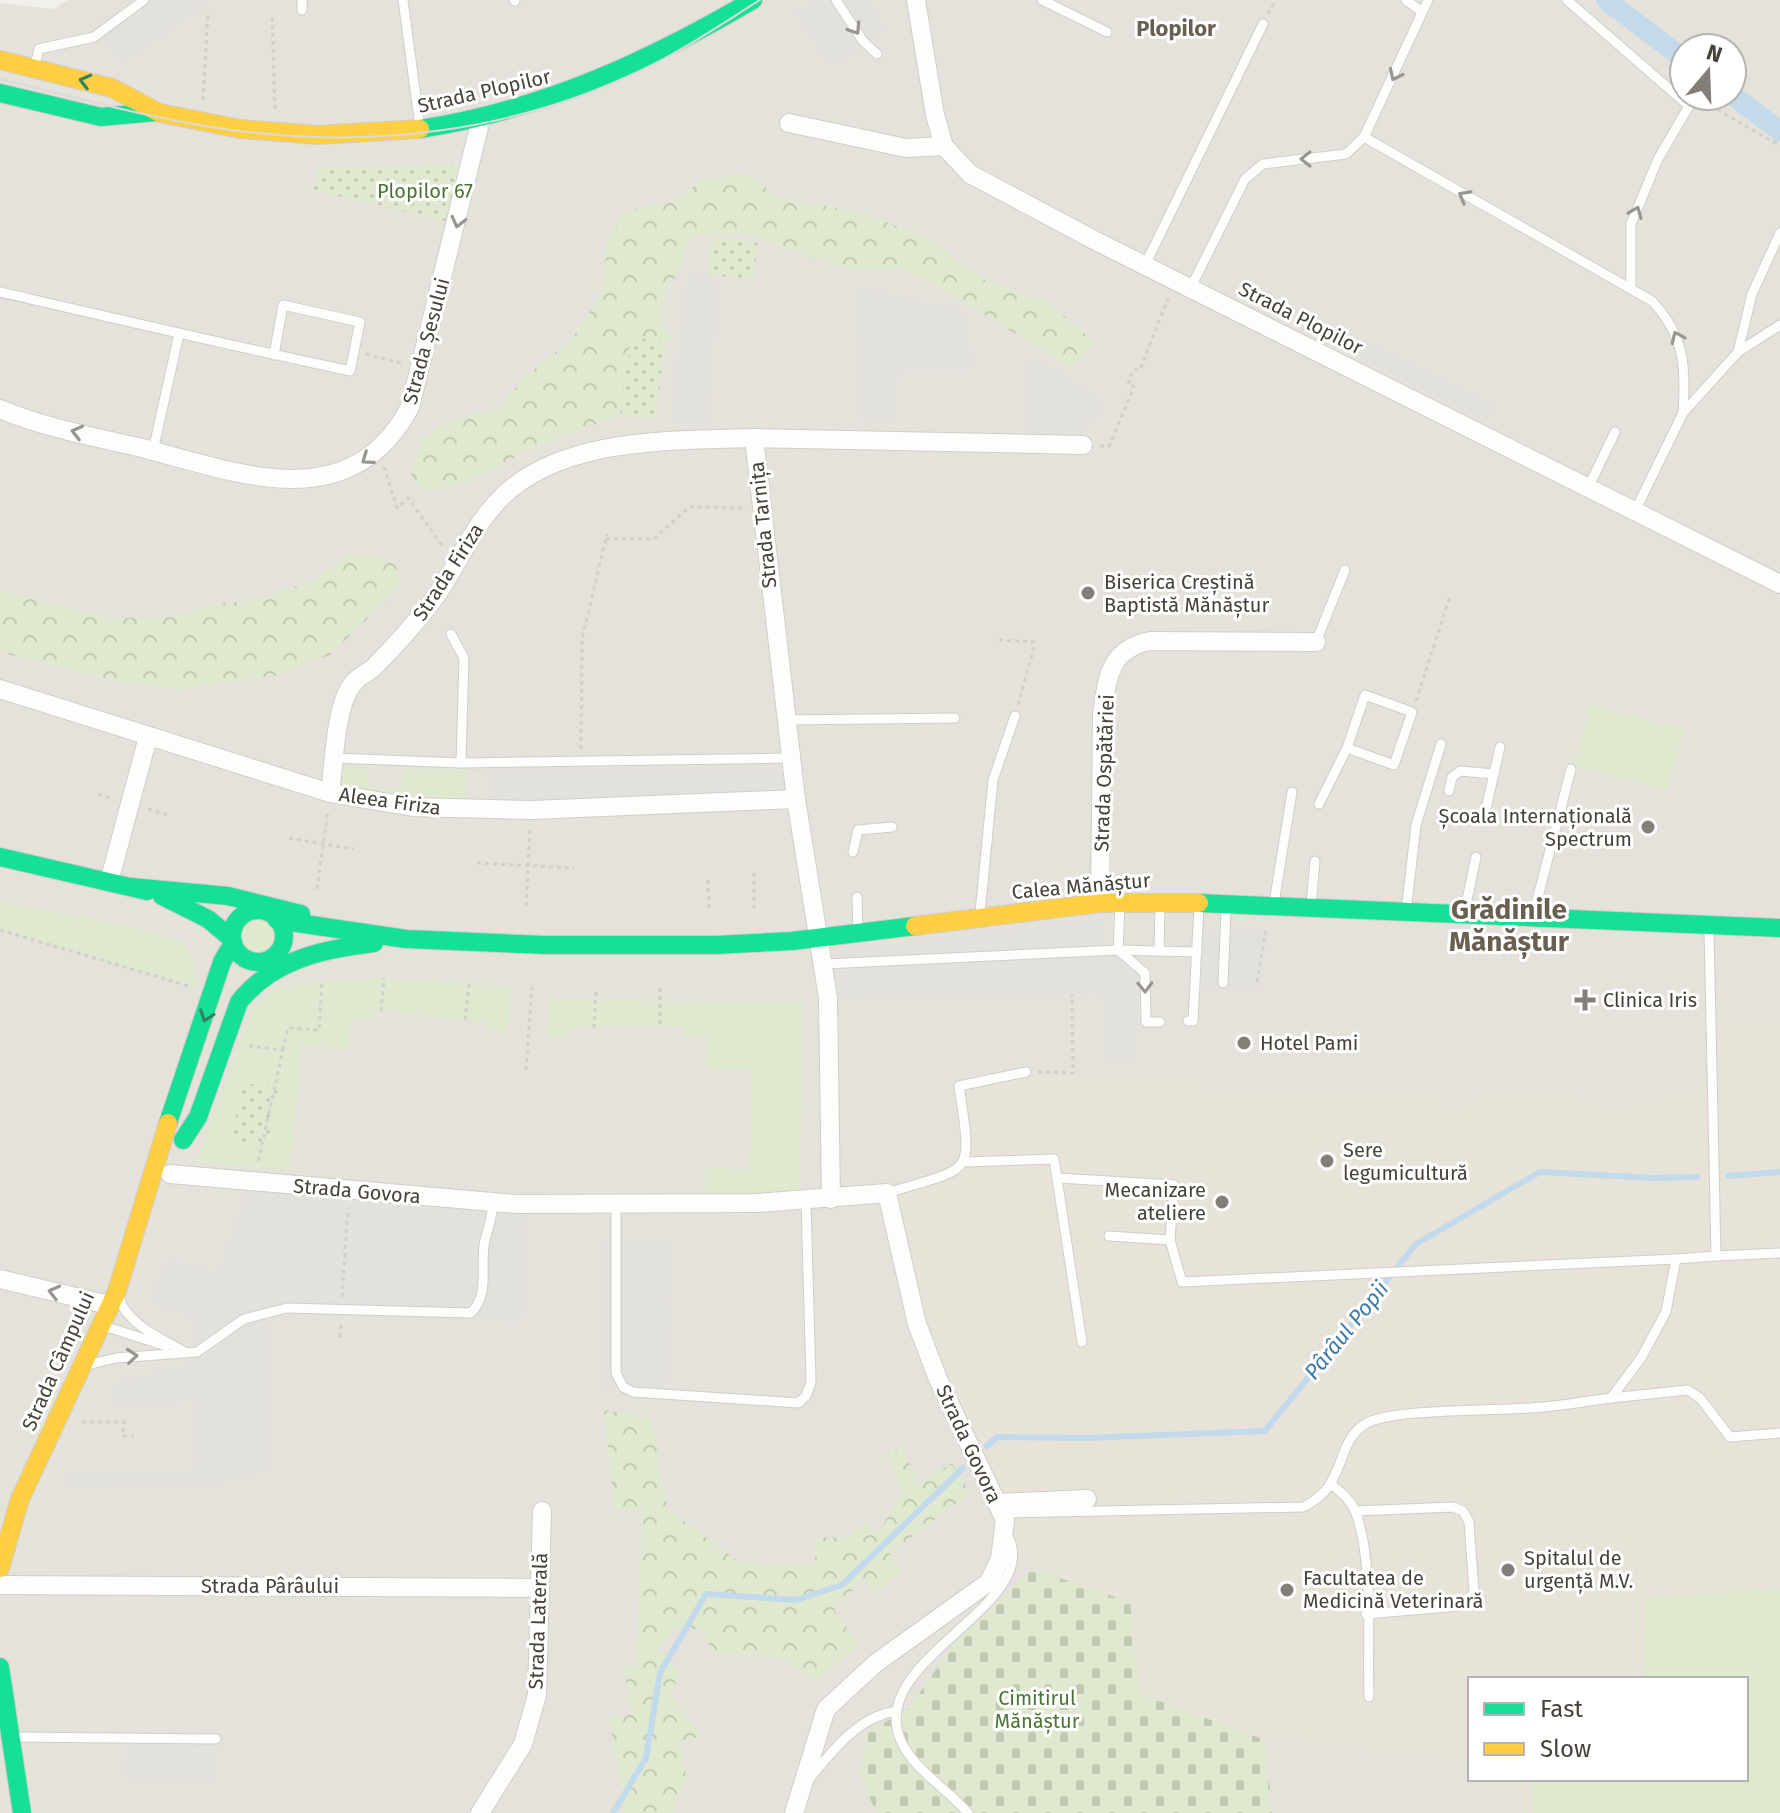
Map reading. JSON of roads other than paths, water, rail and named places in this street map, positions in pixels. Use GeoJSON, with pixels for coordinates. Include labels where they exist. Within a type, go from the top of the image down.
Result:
{"type":"FeatureCollection","features":[{"type":"Feature","properties":{"kind":"main road","name":"Strada Plopilor"},"geometry":{"type":"LineString","coordinates":[[0,93],[101,117],[156,112],[304,134],[420,130],[481,119],[617,76],[680,44],[753,0]]}},
{"type":"Feature","properties":{"kind":"main road","name":"Strada Plopilor"},"geometry":{"type":"LineString","coordinates":[[0,60],[115,89],[156,112]]}},
{"type":"Feature","properties":{"kind":"main road","name":"Calea Mănăștur"},"geometry":{"type":"LineString","coordinates":[[0,857],[131,887],[251,911],[266,911],[277,920],[406,939],[588,946],[716,945],[819,938],[1100,903],[1160,901],[1226,903],[1270,913],[1310,908],[1464,917],[1780,928]]}},
{"type":"Feature","properties":{"kind":"main road"},"geometry":{"type":"LineString","coordinates":[[131,887],[228,896],[406,939]]}},
{"type":"Feature","properties":{"kind":"main road","name":"Calea Mănăștur"},"geometry":{"type":"LineString","coordinates":[[151,891],[192,909],[233,941],[246,959],[270,958],[323,943],[386,938]]}},
{"type":"Feature","properties":{"kind":"main road"},"geometry":{"type":"LineString","coordinates":[[233,941],[236,921],[251,911]]}},
{"type":"Feature","properties":{"kind":"main road"},"geometry":{"type":"LineString","coordinates":[[270,958],[283,941],[277,920]]}},
{"type":"Feature","properties":{"kind":"main road"},"geometry":{"type":"LineString","coordinates":[[183,1140],[198,1117],[239,1002],[250,987],[279,968],[310,956],[406,939]]}},
{"type":"Feature","properties":{"kind":"main road","name":"Strada Câmpului"},"geometry":{"type":"LineString","coordinates":[[143,1218],[147,1187],[222,962],[233,941]]}},
{"type":"Feature","properties":{"kind":"main road","name":"Strada Câmpului"},"geometry":{"type":"LineString","coordinates":[[0,1568],[7,1533],[21,1496],[109,1305],[143,1218],[162,1192],[170,1174],[232,994],[243,977],[270,958]]}},
{"type":"Feature","properties":{"kind":"main road"},"geometry":{"type":"LineString","coordinates":[[0,1667],[2,1700],[22,1813]]}},
{"type":"Feature","properties":{"kind":"street"},"geometry":{"type":"LineString","coordinates":[[789,123],[906,148],[944,146],[920,66],[916,0]]}},
{"type":"Feature","properties":{"kind":"street","name":"Strada Șesului"},"geometry":{"type":"LineString","coordinates":[[0,409],[224,472],[277,480],[341,472],[374,455],[397,432],[410,407],[481,119]]}},
{"type":"Feature","properties":{"kind":"street","name":"Strada Plopilor"},"geometry":{"type":"LineString","coordinates":[[944,146],[958,164],[991,187],[1780,584]]}},
{"type":"Feature","properties":{"kind":"street","name":"Strada Tarnița"},"geometry":{"type":"LineString","coordinates":[[819,938],[796,799],[754,438],[1083,445]]}},
{"type":"Feature","properties":{"kind":"street","name":"Strada Firiza"},"geometry":{"type":"LineString","coordinates":[[330,793],[343,706],[351,685],[405,635],[441,590],[459,554],[499,500],[554,464],[589,453],[672,441],[754,438]]}},
{"type":"Feature","properties":{"kind":"street","name":"Strada Ospătăriei"},"geometry":{"type":"LineString","coordinates":[[1100,903],[1102,715],[1105,688],[1115,660],[1129,645],[1150,641],[1316,642]]}},
{"type":"Feature","properties":{"kind":"street","name":"Aleea Firiza"},"geometry":{"type":"LineString","coordinates":[[0,689],[330,793],[413,807],[532,810],[796,799]]}},
{"type":"Feature","properties":{"kind":"street"},"geometry":{"type":"LineString","coordinates":[[109,882],[148,737]]}},
{"type":"Feature","properties":{"kind":"street"},"geometry":{"type":"LineString","coordinates":[[819,938],[828,998],[831,1199]]}},
{"type":"Feature","properties":{"kind":"street","name":"Strada Govora"},"geometry":{"type":"LineString","coordinates":[[170,1174],[493,1203],[806,1201],[887,1193],[917,1324],[938,1379],[1001,1516]]}},
{"type":"Feature","properties":{"kind":"street"},"geometry":{"type":"LineString","coordinates":[[0,1279],[109,1305]]}},
{"type":"Feature","properties":{"kind":"street"},"geometry":{"type":"LineString","coordinates":[[794,1813],[826,1709],[876,1663],[989,1582],[1000,1559],[1001,1516],[1087,1499]]}},
{"type":"Feature","properties":{"kind":"street","name":"Strada Laterală"},"geometry":{"type":"LineString","coordinates":[[480,1813],[508,1773],[531,1719],[540,1660],[542,1511]]}},
{"type":"Feature","properties":{"kind":"street","name":"Strada Pârâului"},"geometry":{"type":"LineString","coordinates":[[0,1585],[540,1588]]}},
{"type":"Feature","properties":{"kind":"lane"},"geometry":{"type":"LineString","coordinates":[[34,68],[39,49],[94,37],[144,0]]}},
{"type":"Feature","properties":{"kind":"lane"},"geometry":{"type":"LineString","coordinates":[[403,0],[420,130]]}},
{"type":"Feature","properties":{"kind":"lane"},"geometry":{"type":"LineString","coordinates":[[836,0],[863,41],[877,54]]}},
{"type":"Feature","properties":{"kind":"lane"},"geometry":{"type":"LineString","coordinates":[[1042,0],[1107,32]]}},
{"type":"Feature","properties":{"kind":"lane"},"geometry":{"type":"LineString","coordinates":[[1406,0],[1421,11]]}},
{"type":"Feature","properties":{"kind":"lane"},"geometry":{"type":"LineString","coordinates":[[1183,284],[1245,179],[1263,164],[1287,159],[1328,159],[1346,154],[1364,137],[1428,0]]}},
{"type":"Feature","properties":{"kind":"lane"},"geometry":{"type":"LineString","coordinates":[[1567,0],[1689,106],[1658,159],[1631,224],[1631,289]]}},
{"type":"Feature","properties":{"kind":"lane"},"geometry":{"type":"LineString","coordinates":[[1145,265],[1263,24]]}},
{"type":"Feature","properties":{"kind":"lane"},"geometry":{"type":"LineString","coordinates":[[1364,137],[1652,301],[1675,331],[1686,372],[1683,413]]}},
{"type":"Feature","properties":{"kind":"lane"},"geometry":{"type":"LineString","coordinates":[[1738,352],[1752,294],[1780,233]]}},
{"type":"Feature","properties":{"kind":"lane"},"geometry":{"type":"LineString","coordinates":[[0,292],[179,334],[274,355],[350,371],[360,322],[283,305],[274,355]]}},
{"type":"Feature","properties":{"kind":"lane"},"geometry":{"type":"LineString","coordinates":[[1635,511],[1683,413],[1738,352],[1780,325]]}},
{"type":"Feature","properties":{"kind":"lane"},"geometry":{"type":"LineString","coordinates":[[153,451],[179,334]]}},
{"type":"Feature","properties":{"kind":"lane"},"geometry":{"type":"LineString","coordinates":[[1588,488],[1615,432]]}},
{"type":"Feature","properties":{"kind":"lane"},"geometry":{"type":"LineString","coordinates":[[1316,642],[1345,570]]}},
{"type":"Feature","properties":{"kind":"lane"},"geometry":{"type":"LineString","coordinates":[[451,634],[464,658],[461,763]]}},
{"type":"Feature","properties":{"kind":"lane"},"geometry":{"type":"LineString","coordinates":[[1319,804],[1347,748],[1365,695],[1412,712],[1394,765],[1347,748]]}},
{"type":"Feature","properties":{"kind":"lane"},"geometry":{"type":"LineString","coordinates":[[980,918],[993,780],[1015,716]]}},
{"type":"Feature","properties":{"kind":"lane"},"geometry":{"type":"LineString","coordinates":[[786,720],[955,718]]}},
{"type":"Feature","properties":{"kind":"lane"},"geometry":{"type":"LineString","coordinates":[[1406,914],[1416,825],[1441,744]]}},
{"type":"Feature","properties":{"kind":"lane"},"geometry":{"type":"LineString","coordinates":[[1485,813],[1500,747]]}},
{"type":"Feature","properties":{"kind":"lane","name":"Aleea Firiza"},"geometry":{"type":"LineString","coordinates":[[335,758],[461,763],[791,758]]}},
{"type":"Feature","properties":{"kind":"lane"},"geometry":{"type":"LineString","coordinates":[[1532,919],[1571,769]]}},
{"type":"Feature","properties":{"kind":"lane"},"geometry":{"type":"LineString","coordinates":[[1449,791],[1452,777],[1460,771],[1494,774]]}},
{"type":"Feature","properties":{"kind":"lane"},"geometry":{"type":"LineString","coordinates":[[1270,913],[1292,792]]}},
{"type":"Feature","properties":{"kind":"lane"},"geometry":{"type":"LineString","coordinates":[[853,852],[858,830],[892,827]]}},
{"type":"Feature","properties":{"kind":"lane"},"geometry":{"type":"LineString","coordinates":[[1464,917],[1476,857]]}},
{"type":"Feature","properties":{"kind":"lane"},"geometry":{"type":"LineString","coordinates":[[1310,908],[1315,861]]}},
{"type":"Feature","properties":{"kind":"lane"},"geometry":{"type":"LineString","coordinates":[[857,897],[858,933]]}},
{"type":"Feature","properties":{"kind":"lane"},"geometry":{"type":"LineString","coordinates":[[1159,951],[1160,901]]}},
{"type":"Feature","properties":{"kind":"lane"},"geometry":{"type":"LineString","coordinates":[[1188,1021],[1193,1021],[1199,901]]}},
{"type":"Feature","properties":{"kind":"lane"},"geometry":{"type":"LineString","coordinates":[[1118,950],[1120,902]]}},
{"type":"Feature","properties":{"kind":"lane"},"geometry":{"type":"LineString","coordinates":[[1223,983],[1226,903]]}},
{"type":"Feature","properties":{"kind":"lane"},"geometry":{"type":"LineString","coordinates":[[1709,926],[1716,1256]]}},
{"type":"Feature","properties":{"kind":"lane"},"geometry":{"type":"LineString","coordinates":[[824,964],[1118,950],[1197,952]]}},
{"type":"Feature","properties":{"kind":"lane"},"geometry":{"type":"LineString","coordinates":[[1118,950],[1145,973],[1146,1022],[1160,1022]]}},
{"type":"Feature","properties":{"kind":"lane"},"geometry":{"type":"LineString","coordinates":[[887,1193],[955,1172],[965,1162],[969,1151],[959,1086],[1026,1072]]}},
{"type":"Feature","properties":{"kind":"lane"},"geometry":{"type":"LineString","coordinates":[[965,1162],[1054,1159],[1082,1342]]}},
{"type":"Feature","properties":{"kind":"lane"},"geometry":{"type":"LineString","coordinates":[[1058,1178],[1174,1185],[1170,1240],[1182,1282],[1780,1253]]}},
{"type":"Feature","properties":{"kind":"lane"},"geometry":{"type":"LineString","coordinates":[[616,1204],[616,1373],[623,1387],[633,1392],[798,1403],[806,1396],[811,1382],[806,1201]]}},
{"type":"Feature","properties":{"kind":"lane"},"geometry":{"type":"LineString","coordinates":[[80,1367],[116,1358],[197,1352],[244,1319],[263,1311],[287,1308],[471,1313],[480,1304],[483,1293],[486,1239],[491,1229],[493,1203]]}},
{"type":"Feature","properties":{"kind":"lane"},"geometry":{"type":"LineString","coordinates":[[1109,1236],[1170,1240]]}},
{"type":"Feature","properties":{"kind":"lane"},"geometry":{"type":"LineString","coordinates":[[1611,1398],[1641,1358],[1666,1312],[1676,1259]]}},
{"type":"Feature","properties":{"kind":"lane"},"geometry":{"type":"LineString","coordinates":[[116,1285],[121,1304],[141,1327],[185,1352]]}},
{"type":"Feature","properties":{"kind":"lane"},"geometry":{"type":"LineString","coordinates":[[100,1325],[185,1352]]}},
{"type":"Feature","properties":{"kind":"lane"},"geometry":{"type":"LineString","coordinates":[[968,1813],[912,1758],[900,1739],[896,1711],[901,1695],[922,1666],[972,1618],[1009,1573],[1014,1556],[1001,1516],[1303,1507],[1320,1499],[1332,1485],[1352,1435],[1381,1417],[1547,1407],[1688,1390],[1700,1398],[1730,1437],[1780,1433]]}},
{"type":"Feature","properties":{"kind":"lane"},"geometry":{"type":"LineString","coordinates":[[1332,1485],[1346,1496],[1355,1511],[1364,1550],[1369,1697]]}},
{"type":"Feature","properties":{"kind":"lane"},"geometry":{"type":"LineString","coordinates":[[1355,1511],[1453,1507],[1463,1511],[1469,1522],[1474,1591],[1468,1601],[1459,1606],[1366,1614]]}},
{"type":"Feature","properties":{"kind":"lane"},"geometry":{"type":"LineString","coordinates":[[799,1791],[837,1745],[875,1714],[896,1711]]}},
{"type":"Feature","properties":{"kind":"lane"},"geometry":{"type":"LineString","coordinates":[[10,1737],[216,1739]]}},
{"type":"Feature","properties":{"kind":"waterway"},"geometry":{"type":"LineString","coordinates":[[1606,0],[1668,47]]}},
{"type":"Feature","properties":{"kind":"waterway"},"geometry":{"type":"LineString","coordinates":[[1748,107],[1780,131]]}},
{"type":"Feature","properties":{"kind":"waterway","name":"Pârâul Popii"},"geometry":{"type":"LineString","coordinates":[[987,1446],[997,1437],[1087,1438],[1265,1431],[1416,1244],[1540,1172],[1653,1178],[1697,1177]]}},
{"type":"Feature","properties":{"kind":"waterway","name":"Pârâul Popii"},"geometry":{"type":"LineString","coordinates":[[1728,1176],[1780,1172]]}},
{"type":"Feature","properties":{"kind":"waterway","name":"Pârâul Popii"},"geometry":{"type":"LineString","coordinates":[[613,1813],[646,1758],[660,1673],[706,1594],[796,1600],[842,1585],[963,1468]]}},
{"type":"Feature","properties":{"kind":"tram line"},"geometry":{"type":"LineString","coordinates":[[0,79],[144,114],[231,130],[283,135],[388,136],[491,121],[542,109],[591,92],[671,55],[760,0]]}},
{"type":"Feature","properties":{"kind":"place","name":"Biserica Creștină Baptistă Mănăștur"},"geometry":{"type":"Point","coordinates":[1088,593]}},
{"type":"Feature","properties":{"kind":"place","name":"Școala Internațională Spectrum"},"geometry":{"type":"Point","coordinates":[1648,827]}},
{"type":"Feature","properties":{"kind":"place","name":"Clinica Iris"},"geometry":{"type":"Point","coordinates":[1585,1000]}},
{"type":"Feature","properties":{"kind":"place","name":"Hotel Pami"},"geometry":{"type":"Point","coordinates":[1244,1043]}},
{"type":"Feature","properties":{"kind":"place","name":"Sere legumicultură"},"geometry":{"type":"Point","coordinates":[1327,1161]}},
{"type":"Feature","properties":{"kind":"place","name":"Mecanizare ateliere"},"geometry":{"type":"Point","coordinates":[1222,1202]}},
{"type":"Feature","properties":{"kind":"place","name":"Spitalul de urgență M.V."},"geometry":{"type":"Point","coordinates":[1508,1570]}},
{"type":"Feature","properties":{"kind":"place","name":"Facultatea de Medicină Veterinară"},"geometry":{"type":"Point","coordinates":[1287,1590]}},
{"type":"Feature","properties":{"kind":"district","name":"Plopilor"},"geometry":{"type":"Point","coordinates":[1176,28]}},
{"type":"Feature","properties":{"kind":"district","name":"Grădinile Mănăștur"},"geometry":{"type":"Point","coordinates":[1509,925]}},
{"type":"Feature","properties":{"kind":"park label","name":"Plopilor 67"},"geometry":{"type":"Point","coordinates":[425,191]}},
{"type":"Feature","properties":{"kind":"park label","name":"Cimitirul Mănăștur"},"geometry":{"type":"Point","coordinates":[1037,1710]}}]}
